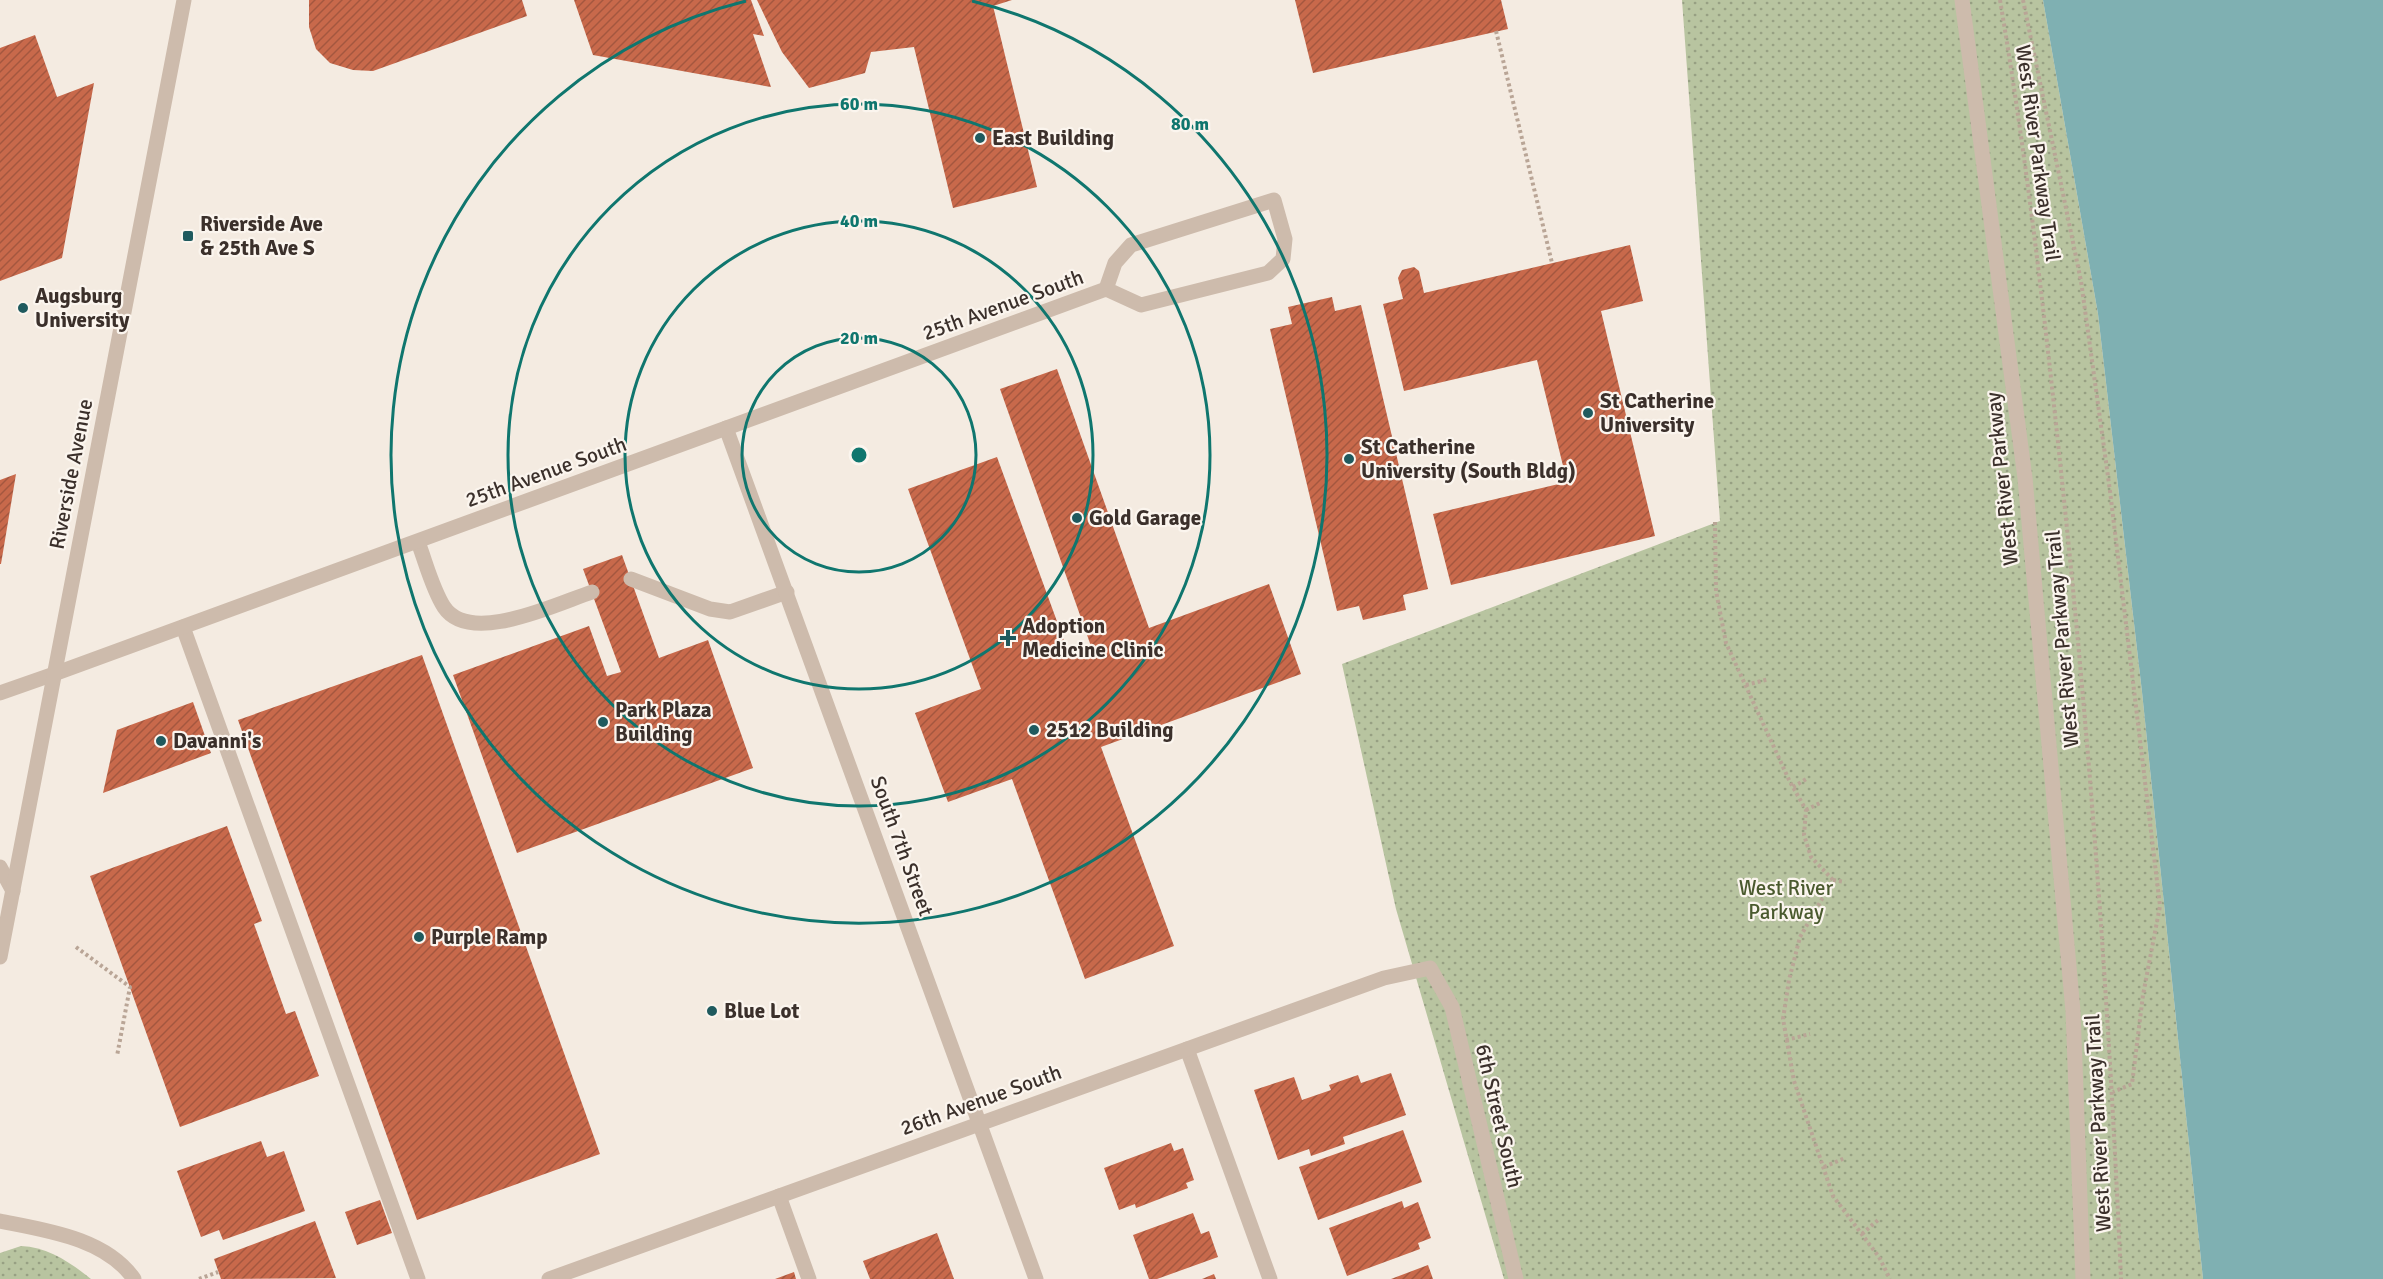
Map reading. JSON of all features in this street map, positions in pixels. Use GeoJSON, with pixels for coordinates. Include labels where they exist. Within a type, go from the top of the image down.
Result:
{"type":"FeatureCollection","features":[{"type":"Feature","properties":{"kind":"street","name":"Riverside Avenue"},"geometry":{"type":"LineString","coordinates":[[0,957],[184,0]]}},
{"type":"Feature","properties":{"kind":"street","name":"West River Parkway"},"geometry":{"type":"LineString","coordinates":[[1962,0],[2025,478],[2073,1011],[2083,1279]]}},
{"type":"Feature","properties":{"kind":"street","name":"25th Avenue South"},"geometry":{"type":"LineString","coordinates":[[0,693],[1107,289],[1140,305],[1268,273],[1283,259],[1285,239],[1274,200],[1131,245],[1115,262],[1107,289]]}},
{"type":"Feature","properties":{"kind":"street","name":"South 7th Street"},"geometry":{"type":"LineString","coordinates":[[726,428],[981,1122],[1036,1279]]}},
{"type":"Feature","properties":{"kind":"street"},"geometry":{"type":"LineString","coordinates":[[418,542],[445,608],[467,624],[492,625],[592,592]]}},
{"type":"Feature","properties":{"kind":"street"},"geometry":{"type":"LineString","coordinates":[[631,579],[710,609],[730,612],[787,592]]}},
{"type":"Feature","properties":{"kind":"street"},"geometry":{"type":"LineString","coordinates":[[183,627],[418,1279]]}},
{"type":"Feature","properties":{"kind":"street"},"geometry":{"type":"LineString","coordinates":[[0,867],[13,891]]}},
{"type":"Feature","properties":{"kind":"street","name":"26th Avenue South"},"geometry":{"type":"LineString","coordinates":[[549,1279],[1384,978],[1430,968]]}},
{"type":"Feature","properties":{"kind":"street","name":"6th Street South"},"geometry":{"type":"LineString","coordinates":[[1430,968],[1452,1007],[1516,1279]]}},
{"type":"Feature","properties":{"kind":"street"},"geometry":{"type":"LineString","coordinates":[[1187,1049],[1270,1279]]}},
{"type":"Feature","properties":{"kind":"street"},"geometry":{"type":"LineString","coordinates":[[779,1196],[809,1279]]}},
{"type":"Feature","properties":{"kind":"street"},"geometry":{"type":"LineString","coordinates":[[0,1221],[60,1233],[98,1248],[134,1279]]}},
{"type":"Feature","properties":{"kind":"path","name":"West River Parkway Trail"},"geometry":{"type":"LineString","coordinates":[[2000,0],[2046,318],[2083,690],[2113,1092],[2121,1279]]}},
{"type":"Feature","properties":{"kind":"path"},"geometry":{"type":"LineString","coordinates":[[2023,0],[2080,281],[2110,491],[2160,906],[2144,995],[2132,1084],[2113,1092]]}},
{"type":"Feature","properties":{"kind":"path"},"geometry":{"type":"LineString","coordinates":[[1496,31],[1552,263]]}},
{"type":"Feature","properties":{"kind":"path"},"geometry":{"type":"LineString","coordinates":[[1715,522],[1716,591],[1726,643],[1806,810],[1804,835],[1811,857],[1833,880],[1845,882]]}},
{"type":"Feature","properties":{"kind":"path"},"geometry":{"type":"LineString","coordinates":[[1746,685],[1769,679]]}},
{"type":"Feature","properties":{"kind":"path"},"geometry":{"type":"LineString","coordinates":[[1793,787],[1808,778]]}},
{"type":"Feature","properties":{"kind":"path"},"geometry":{"type":"LineString","coordinates":[[1806,810],[1820,803]]}},
{"type":"Feature","properties":{"kind":"path"},"geometry":{"type":"LineString","coordinates":[[1833,880],[1800,937],[1789,980],[1783,1019],[1794,1081],[1833,1196],[1879,1257],[1890,1279]]}},
{"type":"Feature","properties":{"kind":"path"},"geometry":{"type":"LineString","coordinates":[[76,947],[130,987],[117,1056]]}},
{"type":"Feature","properties":{"kind":"path"},"geometry":{"type":"LineString","coordinates":[[1786,1040],[1810,1034]]}},
{"type":"Feature","properties":{"kind":"path"},"geometry":{"type":"LineString","coordinates":[[1824,1167],[1845,1158]]}},
{"type":"Feature","properties":{"kind":"path"},"geometry":{"type":"LineString","coordinates":[[1862,1234],[1878,1220]]}},
{"type":"Feature","properties":{"kind":"path"},"geometry":{"type":"LineString","coordinates":[[199,1279],[218,1272]]}},
{"type":"Feature","properties":{"kind":"green space","name":"West River Parkway"},"geometry":{"type":"Polygon","coordinates":[[[1682,0],[2043,0],[2098,314],[2142,692],[2203,1279],[1504,1279],[1396,909],[1342,664],[1720,521],[1682,0]]]}},
{"type":"Feature","properties":{"kind":"green space"},"geometry":{"type":"Polygon","coordinates":[[[21,1246],[50,1253],[91,1279],[0,1279],[0,1253],[21,1246]]]}},
{"type":"Feature","properties":{"kind":"water"},"geometry":{"type":"Polygon","coordinates":[[[2043,0],[2383,0],[2383,1279],[2203,1279],[2142,692],[2098,314],[2043,0]]]}},
{"type":"Feature","properties":{"kind":"building"},"geometry":{"type":"Polygon","coordinates":[[[309,0],[522,0],[527,16],[373,71],[353,70],[330,63],[316,49],[309,27],[309,0]]]}},
{"type":"Feature","properties":{"kind":"building"},"geometry":{"type":"Polygon","coordinates":[[[574,0],[751,0],[764,36],[753,34],[771,87],[593,55],[574,0]]]}},
{"type":"Feature","properties":{"kind":"building","name":"East Building"},"geometry":{"type":"Polygon","coordinates":[[[757,0],[1012,0],[993,6],[1037,187],[953,208],[914,47],[871,52],[865,73],[809,88],[782,52],[757,0]]]}},
{"type":"Feature","properties":{"kind":"building"},"geometry":{"type":"Polygon","coordinates":[[[1295,0],[1501,0],[1508,29],[1313,73],[1295,0]]]}},
{"type":"Feature","properties":{"kind":"building"},"geometry":{"type":"Polygon","coordinates":[[[35,35],[57,97],[94,83],[62,258],[0,281],[0,48],[35,35]]]}},
{"type":"Feature","properties":{"kind":"building","name":"St Catherine University"},"geometry":{"type":"Polygon","coordinates":[[[1630,245],[1643,301],[1601,311],[1655,536],[1451,585],[1433,514],[1567,482],[1537,360],[1404,391],[1383,304],[1403,299],[1398,278],[1402,270],[1414,267],[1419,271],[1424,293],[1630,245]]]}},
{"type":"Feature","properties":{"kind":"building","name":"St Catherine University (South Bldg)"},"geometry":{"type":"Polygon","coordinates":[[[1332,297],[1335,311],[1361,305],[1428,589],[1403,595],[1406,610],[1363,620],[1359,606],[1337,611],[1270,329],[1292,324],[1288,307],[1332,297]]]}},
{"type":"Feature","properties":{"kind":"building","name":"2512 Building"},"geometry":{"type":"Polygon","coordinates":[[[1057,369],[1149,628],[1269,584],[1301,674],[1101,747],[1174,946],[1085,979],[1012,779],[948,802],[915,713],[981,689],[908,489],[997,457],[1070,657],[1092,649],[1000,389],[1057,369]]]}},
{"type":"Feature","properties":{"kind":"building"},"geometry":{"type":"Polygon","coordinates":[[[16,474],[1,564],[0,564],[0,480],[16,474]]]}},
{"type":"Feature","properties":{"kind":"building","name":"Park Plaza Building"},"geometry":{"type":"Polygon","coordinates":[[[622,555],[659,658],[708,640],[753,768],[517,853],[453,675],[589,626],[607,676],[621,672],[583,569],[622,555]]]}},
{"type":"Feature","properties":{"kind":"building","name":"Purple Ramp"},"geometry":{"type":"Polygon","coordinates":[[[422,655],[600,1154],[417,1220],[238,720],[422,655]]]}},
{"type":"Feature","properties":{"kind":"building","name":"Davanni's"},"geometry":{"type":"Polygon","coordinates":[[[193,702],[211,753],[103,793],[117,730],[193,702]]]}},
{"type":"Feature","properties":{"kind":"building"},"geometry":{"type":"Polygon","coordinates":[[[227,826],[262,921],[254,924],[286,1014],[295,1011],[319,1076],[180,1127],[90,876],[227,826]]]}},
{"type":"Feature","properties":{"kind":"building"},"geometry":{"type":"Polygon","coordinates":[[[1391,1073],[1406,1115],[1343,1137],[1345,1144],[1311,1156],[1309,1149],[1278,1160],[1254,1090],[1294,1077],[1302,1100],[1331,1090],[1329,1085],[1358,1075],[1361,1083],[1391,1073]]]}},
{"type":"Feature","properties":{"kind":"building"},"geometry":{"type":"Polygon","coordinates":[[[1403,1130],[1422,1182],[1318,1220],[1299,1167],[1403,1130]]]}},
{"type":"Feature","properties":{"kind":"building"},"geometry":{"type":"Polygon","coordinates":[[[261,1141],[267,1157],[284,1151],[305,1211],[223,1240],[219,1230],[201,1237],[177,1171],[261,1141]]]}},
{"type":"Feature","properties":{"kind":"building"},"geometry":{"type":"Polygon","coordinates":[[[1171,1143],[1174,1151],[1183,1148],[1194,1180],[1186,1183],[1188,1188],[1136,1208],[1135,1204],[1119,1210],[1104,1168],[1171,1143]]]}},
{"type":"Feature","properties":{"kind":"building"},"geometry":{"type":"Polygon","coordinates":[[[380,1200],[392,1233],[357,1245],[345,1212],[380,1200]]]}},
{"type":"Feature","properties":{"kind":"building"},"geometry":{"type":"Polygon","coordinates":[[[1402,1201],[1404,1208],[1418,1202],[1431,1238],[1418,1243],[1420,1249],[1347,1276],[1329,1228],[1402,1201]]]}},
{"type":"Feature","properties":{"kind":"building"},"geometry":{"type":"Polygon","coordinates":[[[1193,1213],[1201,1234],[1209,1231],[1218,1257],[1157,1279],[1149,1279],[1133,1235],[1193,1213]]]}},
{"type":"Feature","properties":{"kind":"building"},"geometry":{"type":"Polygon","coordinates":[[[315,1221],[336,1278],[221,1279],[214,1259],[315,1221]]]}},
{"type":"Feature","properties":{"kind":"building"},"geometry":{"type":"Polygon","coordinates":[[[937,1233],[954,1279],[870,1279],[863,1261],[937,1233]]]}},
{"type":"Feature","properties":{"kind":"building"},"geometry":{"type":"Polygon","coordinates":[[[1428,1265],[1433,1279],[1391,1279],[1428,1265]]]}},
{"type":"Feature","properties":{"kind":"building"},"geometry":{"type":"Polygon","coordinates":[[[794,1272],[796,1279],[775,1279],[794,1272]]]}},
{"type":"Feature","properties":{"kind":"building"},"geometry":{"type":"Polygon","coordinates":[[[1214,1274],[1216,1279],[1202,1279],[1214,1274]]]}},
{"type":"Feature","properties":{"kind":"place","name":"East Building"},"geometry":{"type":"Point","coordinates":[980,138]}},
{"type":"Feature","properties":{"kind":"place","name":"Riverside Ave & 25th Ave S"},"geometry":{"type":"Point","coordinates":[188,236]}},
{"type":"Feature","properties":{"kind":"place","name":"Augsburg University"},"geometry":{"type":"Point","coordinates":[23,308]}},
{"type":"Feature","properties":{"kind":"place","name":"St Catherine University"},"geometry":{"type":"Point","coordinates":[1588,413]}},
{"type":"Feature","properties":{"kind":"place","name":"St Catherine University (South Bldg)"},"geometry":{"type":"Point","coordinates":[1349,459]}},
{"type":"Feature","properties":{"kind":"place","name":"Gold Garage"},"geometry":{"type":"Point","coordinates":[1077,518]}},
{"type":"Feature","properties":{"kind":"place","name":"Adoption Medicine Clinic"},"geometry":{"type":"Point","coordinates":[1008,638]}},
{"type":"Feature","properties":{"kind":"place","name":"Park Plaza Building"},"geometry":{"type":"Point","coordinates":[603,722]}},
{"type":"Feature","properties":{"kind":"place","name":"2512 Building"},"geometry":{"type":"Point","coordinates":[1034,730]}},
{"type":"Feature","properties":{"kind":"place","name":"Davanni's"},"geometry":{"type":"Point","coordinates":[161,741]}},
{"type":"Feature","properties":{"kind":"place","name":"Purple Ramp"},"geometry":{"type":"Point","coordinates":[419,937]}},
{"type":"Feature","properties":{"kind":"place","name":"Blue Lot"},"geometry":{"type":"Point","coordinates":[712,1011]}}]}
